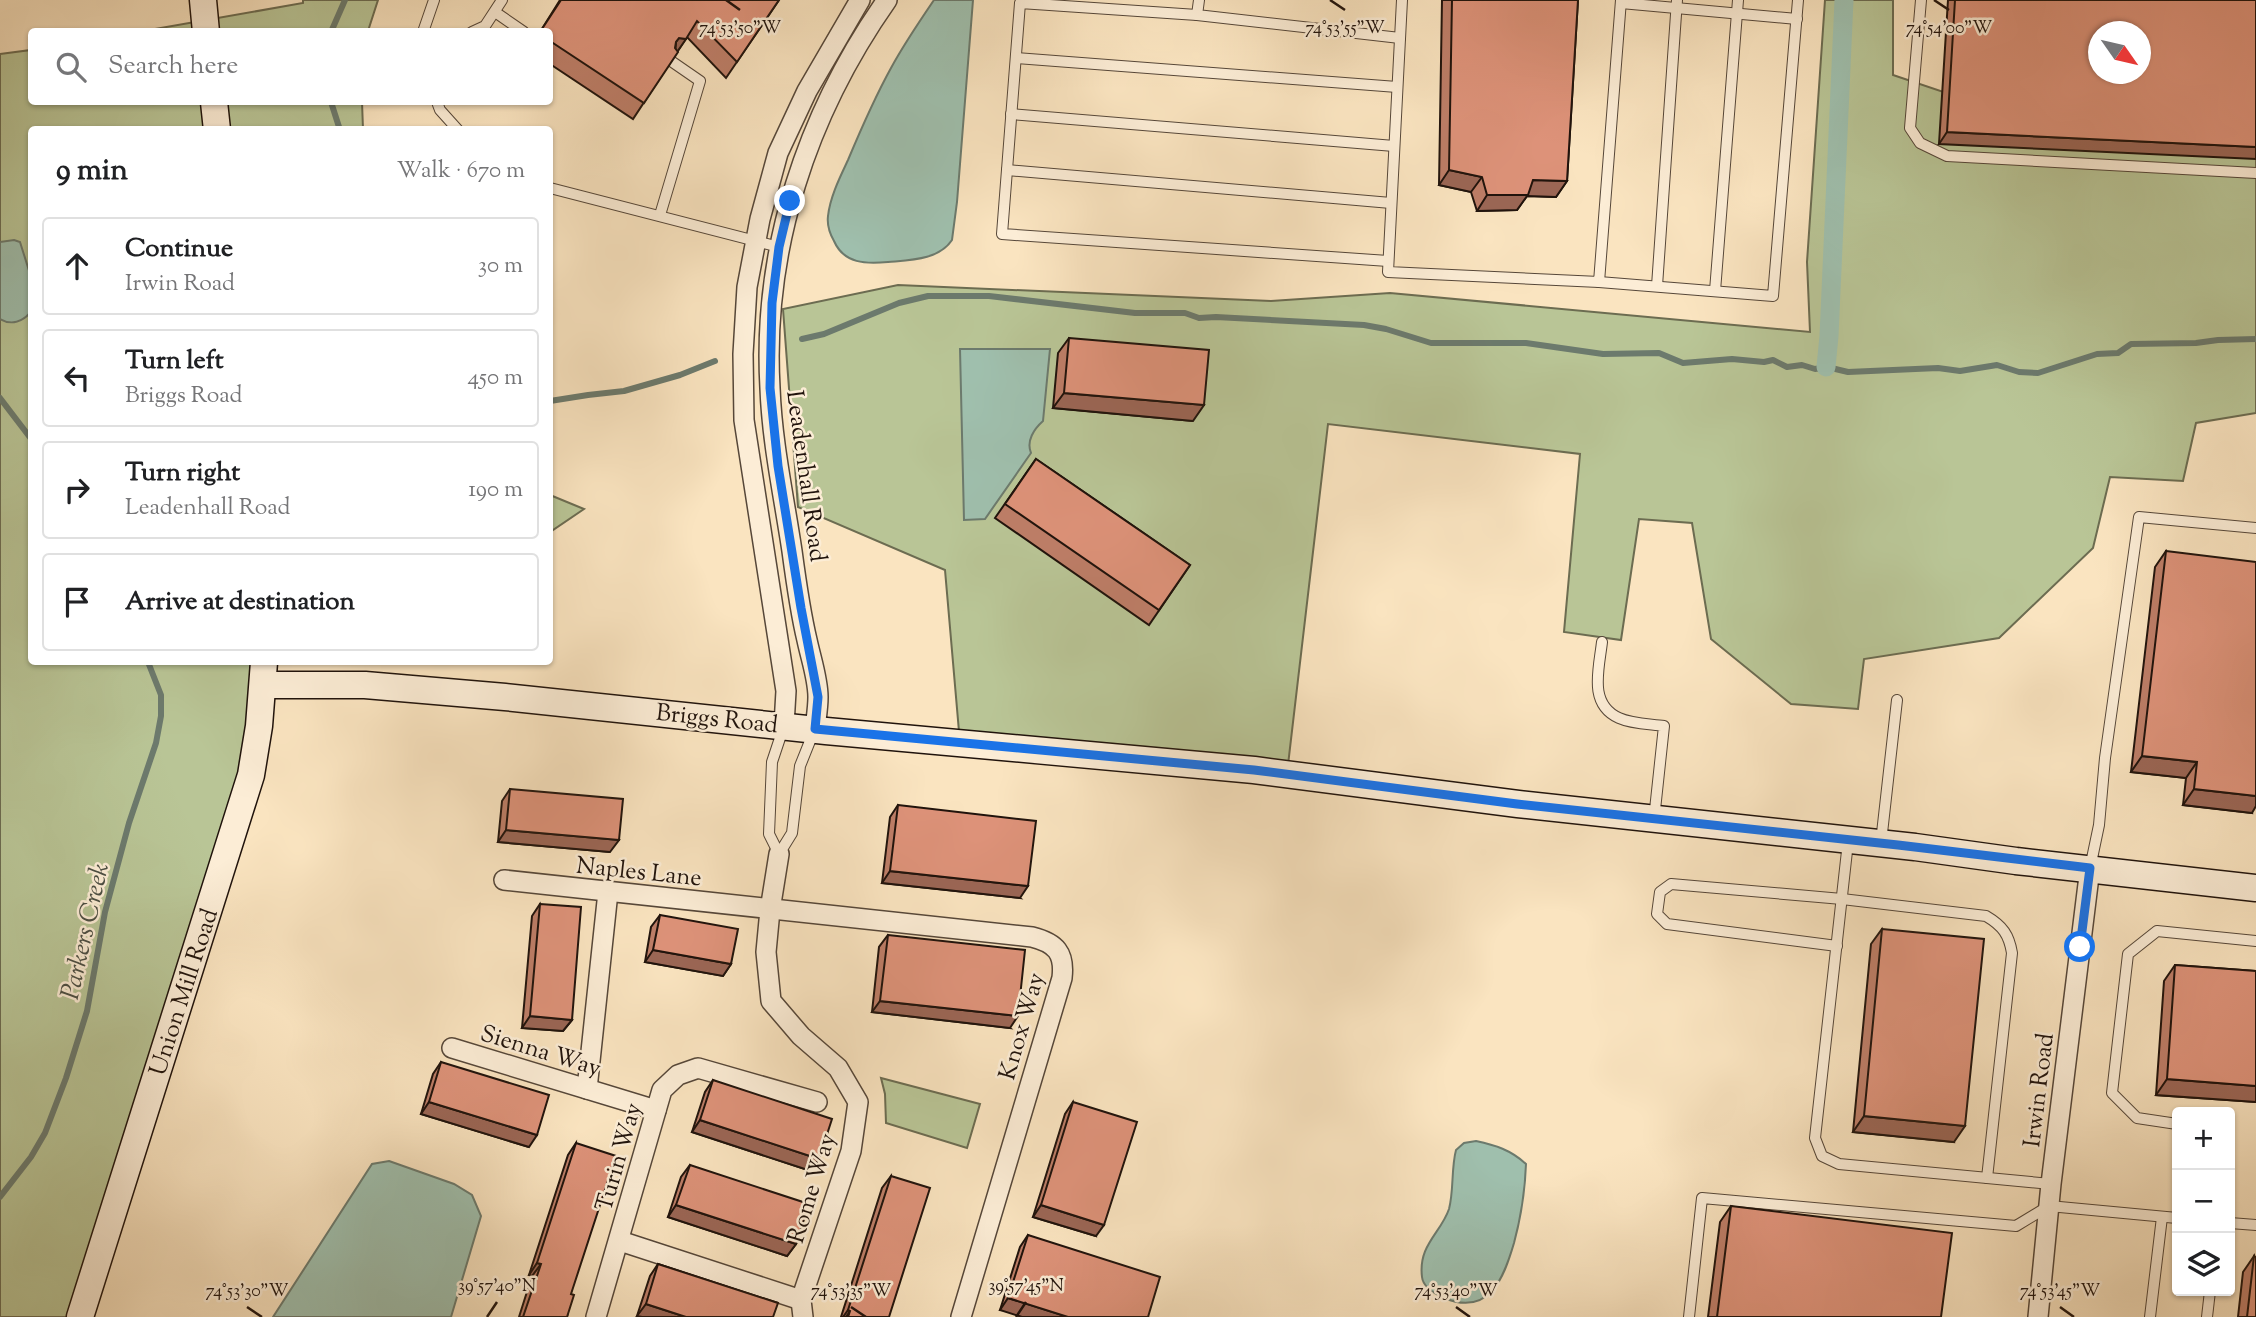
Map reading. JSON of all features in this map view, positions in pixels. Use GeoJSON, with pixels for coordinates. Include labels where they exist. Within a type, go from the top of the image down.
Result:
{"type":"FeatureCollection","features":[{"type":"Feature","properties":{"kind":"street"},"geometry":{"type":"LineString","coordinates":[[203,0],[206,28]]}},
{"type":"Feature","properties":{"kind":"street"},"geometry":{"type":"LineString","coordinates":[[784,725],[786,691],[743,409],[747,287],[755,240],[778,153],[807,91],[860,0]]}},
{"type":"Feature","properties":{"kind":"street","name":"Leadenhall Road"},"geometry":{"type":"LineString","coordinates":[[815,729],[818,697],[778,466],[771,401],[769,332],[779,247],[794,186],[817,124],[848,64],[887,0]]}},
{"type":"Feature","properties":{"kind":"street"},"geometry":{"type":"LineString","coordinates":[[214,105],[217,126]]}},
{"type":"Feature","properties":{"kind":"street","name":"Briggs Road"},"geometry":{"type":"LineString","coordinates":[[263,673],[1254,770],[1517,804],[1849,839],[2256,888]]}},
{"type":"Feature","properties":{"kind":"street","name":"Union Mill Road"},"geometry":{"type":"LineString","coordinates":[[80,1317],[251,775],[263,673]]}},
{"type":"Feature","properties":{"kind":"street","name":"Rome Way"},"geometry":{"type":"LineString","coordinates":[[779,854],[766,953],[771,1001],[801,1036],[838,1068],[858,1102],[851,1151],[802,1308]]}},
{"type":"Feature","properties":{"kind":"street","name":"Irwin Road"},"geometry":{"type":"LineString","coordinates":[[2038,1317],[2090,868]]}},
{"type":"Feature","properties":{"kind":"street","name":"Naples Lane"},"geometry":{"type":"LineString","coordinates":[[504,880],[770,909]]}},
{"type":"Feature","properties":{"kind":"street"},"geometry":{"type":"LineString","coordinates":[[587,1089],[608,892]]}},
{"type":"Feature","properties":{"kind":"street","name":"Knox Way"},"geometry":{"type":"LineString","coordinates":[[770,909],[1032,937],[1047,941],[1059,951],[1064,965],[1062,978],[961,1317]]}},
{"type":"Feature","properties":{"kind":"street","name":"Sienna Way"},"geometry":{"type":"LineString","coordinates":[[452,1048],[656,1110]]}},
{"type":"Feature","properties":{"kind":"street","name":"Turin Way"},"geometry":{"type":"LineString","coordinates":[[596,1317],[662,1090],[678,1075],[698,1068],[817,1102]]}},
{"type":"Feature","properties":{"kind":"street"},"geometry":{"type":"LineString","coordinates":[[620,1241],[802,1308]]}},
{"type":"Feature","properties":{"kind":"lane"},"geometry":{"type":"LineString","coordinates":[[424,28],[434,0]]}},
{"type":"Feature","properties":{"kind":"lane"},"geometry":{"type":"LineString","coordinates":[[481,28],[485,26],[502,0]]}},
{"type":"Feature","properties":{"kind":"lane"},"geometry":{"type":"LineString","coordinates":[[1197,15],[1199,0]]}},
{"type":"Feature","properties":{"kind":"lane"},"geometry":{"type":"LineString","coordinates":[[1402,0],[1388,272],[1599,282],[1773,296],[1798,0]]}},
{"type":"Feature","properties":{"kind":"lane"},"geometry":{"type":"LineString","coordinates":[[1715,291],[1738,0]]}},
{"type":"Feature","properties":{"kind":"lane"},"geometry":{"type":"LineString","coordinates":[[1921,0],[1910,128],[1920,143],[1947,156],[2256,173]]}},
{"type":"Feature","properties":{"kind":"lane"},"geometry":{"type":"LineString","coordinates":[[1599,282],[1621,1],[1677,4],[1797,19]]}},
{"type":"Feature","properties":{"kind":"lane"},"geometry":{"type":"LineString","coordinates":[[1388,261],[1002,234],[1020,3],[1197,15],[1400,38]]}},
{"type":"Feature","properties":{"kind":"lane"},"geometry":{"type":"LineString","coordinates":[[1657,286],[1677,4]]}},
{"type":"Feature","properties":{"kind":"lane"},"geometry":{"type":"LineString","coordinates":[[495,12],[518,28]]}},
{"type":"Feature","properties":{"kind":"lane"},"geometry":{"type":"LineString","coordinates":[[1016,58],[1397,87]]}},
{"type":"Feature","properties":{"kind":"lane"},"geometry":{"type":"LineString","coordinates":[[660,215],[700,81],[671,61]]}},
{"type":"Feature","properties":{"kind":"lane"},"geometry":{"type":"LineString","coordinates":[[438,105],[454,126]]}},
{"type":"Feature","properties":{"kind":"lane"},"geometry":{"type":"LineString","coordinates":[[1011,114],[1394,146]]}},
{"type":"Feature","properties":{"kind":"lane"},"geometry":{"type":"LineString","coordinates":[[1007,170],[1391,203]]}},
{"type":"Feature","properties":{"kind":"lane"},"geometry":{"type":"LineString","coordinates":[[553,189],[779,247]]}},
{"type":"Feature","properties":{"kind":"lane"},"geometry":{"type":"LineString","coordinates":[[2090,868],[2099,825],[2105,758],[2139,517],[2256,528]]}},
{"type":"Feature","properties":{"kind":"lane"},"geometry":{"type":"LineString","coordinates":[[1602,642],[1596,690],[1605,707],[1619,719],[1664,726],[1654,819]]}},
{"type":"Feature","properties":{"kind":"lane"},"geometry":{"type":"LineString","coordinates":[[1881,843],[1897,699]]}},
{"type":"Feature","properties":{"kind":"lane"},"geometry":{"type":"LineString","coordinates":[[779,854],[769,834],[772,762],[784,725]]}},
{"type":"Feature","properties":{"kind":"lane"},"geometry":{"type":"LineString","coordinates":[[779,854],[792,833],[800,766],[815,729]]}},
{"type":"Feature","properties":{"kind":"lane"},"geometry":{"type":"LineString","coordinates":[[1849,839],[1815,1138],[1822,1156],[1839,1164],[2052,1184]]}},
{"type":"Feature","properties":{"kind":"lane"},"geometry":{"type":"LineString","coordinates":[[1837,946],[1667,924],[1657,914],[1660,892],[1671,884],[1842,899],[1986,916],[1999,924],[2010,937],[2012,954],[1987,1178]]}},
{"type":"Feature","properties":{"kind":"lane"},"geometry":{"type":"LineString","coordinates":[[2172,1123],[2137,1118],[2112,1093],[2128,954],[2157,931],[2256,941]]}},
{"type":"Feature","properties":{"kind":"lane"},"geometry":{"type":"LineString","coordinates":[[1689,1317],[1702,1198],[2016,1226],[2049,1206],[2172,1218]]}},
{"type":"Feature","properties":{"kind":"lane"},"geometry":{"type":"LineString","coordinates":[[2150,1317],[2162,1217]]}},
{"type":"Feature","properties":{"kind":"lane"},"geometry":{"type":"LineString","coordinates":[[2235,1223],[2256,1225]]}},
{"type":"Feature","properties":{"kind":"lane"},"geometry":{"type":"LineString","coordinates":[[2207,1317],[2209,1296]]}},
{"type":"Feature","properties":{"kind":"shaded area"},"geometry":{"type":"Polygon","coordinates":[[[303,0],[378,0],[369,28],[161,28],[303,3],[303,0]]]}},
{"type":"Feature","properties":{"kind":"shaded area"},"geometry":{"type":"Polygon","coordinates":[[[934,0],[973,0],[952,240],[940,252],[923,258],[880,263],[856,261],[838,249],[831,235],[828,219],[831,202],[885,79],[934,0]]]}},
{"type":"Feature","properties":{"kind":"shaded area"},"geometry":{"type":"Polygon","coordinates":[[[1825,0],[1893,0],[1893,75],[2074,136],[2256,132],[2256,413],[2196,423],[2183,481],[2110,477],[2093,548],[1999,638],[1864,659],[1858,709],[1791,704],[1711,639],[1692,523],[1639,519],[1621,640],[1564,632],[1580,454],[1328,424],[1286,782],[960,743],[945,570],[798,507],[783,309],[898,285],[1271,301],[1390,293],[1810,332],[1807,262],[1825,0]]]}},
{"type":"Feature","properties":{"kind":"shaded area"},"geometry":{"type":"Polygon","coordinates":[[[28,50],[28,105],[362,105],[363,126],[28,126],[28,665],[264,665],[261,703],[77,1317],[0,1317],[0,54],[28,50]]]}},
{"type":"Feature","properties":{"kind":"shaded area"},"geometry":{"type":"Polygon","coordinates":[[[0,242],[20,242],[28,267],[28,315],[13,322],[0,319],[0,242]]]}},
{"type":"Feature","properties":{"kind":"shaded area"},"geometry":{"type":"Polygon","coordinates":[[[960,349],[1050,349],[1043,421],[1032,436],[1031,453],[985,519],[964,520],[960,349]]]}},
{"type":"Feature","properties":{"kind":"shaded area"},"geometry":{"type":"Polygon","coordinates":[[[553,496],[584,509],[553,530],[553,496]]]}},
{"type":"Feature","properties":{"kind":"shaded area"},"geometry":{"type":"Polygon","coordinates":[[[881,1078],[980,1104],[967,1148],[886,1123],[885,1094],[881,1078]]]}},
{"type":"Feature","properties":{"kind":"shaded area"},"geometry":{"type":"Polygon","coordinates":[[[1476,1141],[1503,1149],[1526,1164],[1525,1184],[1514,1243],[1500,1280],[1484,1298],[1473,1302],[1460,1302],[1441,1296],[1427,1287],[1422,1277],[1422,1266],[1423,1256],[1449,1209],[1456,1150],[1464,1143],[1476,1141]]]}},
{"type":"Feature","properties":{"kind":"shaded area"},"geometry":{"type":"Polygon","coordinates":[[[389,1161],[454,1184],[472,1195],[481,1216],[451,1317],[273,1317],[372,1164],[389,1161]]]}},
{"type":"Feature","properties":{"kind":"building"},"geometry":{"type":"Polygon","coordinates":[[[561,0],[779,0],[737,62],[697,21],[686,39],[679,38],[676,42],[675,48],[678,52],[644,103],[553,43],[553,28],[543,28],[561,0]]]}},
{"type":"Feature","properties":{"kind":"building"},"geometry":{"type":"Polygon","coordinates":[[[1452,0],[1578,0],[1567,181],[1533,180],[1528,195],[1487,195],[1482,177],[1449,170],[1452,0]]]}},
{"type":"Feature","properties":{"kind":"building"},"geometry":{"type":"Polygon","coordinates":[[[1955,0],[2256,0],[2256,147],[1947,132],[1955,0]]]}},
{"type":"Feature","properties":{"kind":"building"},"geometry":{"type":"Polygon","coordinates":[[[1069,338],[1209,350],[1204,405],[1064,393],[1069,338]]]}},
{"type":"Feature","properties":{"kind":"building"},"geometry":{"type":"Polygon","coordinates":[[[1036,459],[1190,565],[1159,610],[1005,504],[1036,459]]]}},
{"type":"Feature","properties":{"kind":"building"},"geometry":{"type":"Polygon","coordinates":[[[2166,551],[2256,562],[2256,796],[2194,789],[2197,762],[2142,756],[2166,551]]]}},
{"type":"Feature","properties":{"kind":"building"},"geometry":{"type":"Polygon","coordinates":[[[510,789],[623,799],[619,840],[506,830],[510,789]]]}},
{"type":"Feature","properties":{"kind":"building"},"geometry":{"type":"Polygon","coordinates":[[[898,805],[1036,821],[1028,886],[890,871],[898,805]]]}},
{"type":"Feature","properties":{"kind":"building"},"geometry":{"type":"Polygon","coordinates":[[[540,904],[581,907],[572,1020],[530,1016],[540,904]]]}},
{"type":"Feature","properties":{"kind":"building"},"geometry":{"type":"Polygon","coordinates":[[[660,915],[738,929],[731,964],[653,950],[660,915]]]}},
{"type":"Feature","properties":{"kind":"building"},"geometry":{"type":"Polygon","coordinates":[[[1882,929],[1984,939],[1965,1126],[1864,1116],[1882,929]]]}},
{"type":"Feature","properties":{"kind":"building"},"geometry":{"type":"Polygon","coordinates":[[[888,935],[1025,950],[1018,1016],[880,1001],[888,935]]]}},
{"type":"Feature","properties":{"kind":"building"},"geometry":{"type":"Polygon","coordinates":[[[2175,965],[2256,971],[2256,1086],[2167,1079],[2175,965]]]}},
{"type":"Feature","properties":{"kind":"building"},"geometry":{"type":"Polygon","coordinates":[[[441,1062],[549,1095],[537,1135],[429,1102],[441,1062]]]}},
{"type":"Feature","properties":{"kind":"building"},"geometry":{"type":"Polygon","coordinates":[[[713,1080],[832,1119],[819,1159],[700,1120],[713,1080]]]}},
{"type":"Feature","properties":{"kind":"building"},"geometry":{"type":"Polygon","coordinates":[[[1073,1102],[1137,1122],[1104,1225],[1041,1205],[1073,1102]]]}},
{"type":"Feature","properties":{"kind":"building"},"geometry":{"type":"Polygon","coordinates":[[[576,1143],[616,1156],[571,1294],[574,1295],[567,1317],[523,1317],[541,1264],[537,1263],[576,1143]]]}},
{"type":"Feature","properties":{"kind":"building"},"geometry":{"type":"Polygon","coordinates":[[[690,1165],[809,1204],[796,1244],[676,1205],[690,1165]]]}},
{"type":"Feature","properties":{"kind":"building"},"geometry":{"type":"Polygon","coordinates":[[[891,1176],[930,1188],[889,1317],[848,1317],[848,1310],[891,1176]]]}},
{"type":"Feature","properties":{"kind":"building"},"geometry":{"type":"Polygon","coordinates":[[[1731,1206],[1952,1233],[1941,1317],[1717,1317],[1731,1206]]]}},
{"type":"Feature","properties":{"kind":"building"},"geometry":{"type":"Polygon","coordinates":[[[1028,1235],[1160,1277],[1148,1317],[1068,1317],[1008,1298],[1028,1235]]]}},
{"type":"Feature","properties":{"kind":"building"},"geometry":{"type":"Polygon","coordinates":[[[2254,1256],[2256,1317],[2247,1317],[2254,1256]]]}},
{"type":"Feature","properties":{"kind":"building"},"geometry":{"type":"Polygon","coordinates":[[[658,1264],[778,1303],[773,1317],[686,1317],[646,1304],[658,1264]]]}},
{"type":"Feature","properties":{"kind":"waterway"},"geometry":{"type":"LineString","coordinates":[[333,28],[345,0]]}},
{"type":"Feature","properties":{"kind":"waterway"},"geometry":{"type":"LineString","coordinates":[[1826,367],[1844,0]]}},
{"type":"Feature","properties":{"kind":"waterway"},"geometry":{"type":"LineString","coordinates":[[332,105],[339,126]]}},
{"type":"Feature","properties":{"kind":"waterway"},"geometry":{"type":"LineString","coordinates":[[802,339],[824,334],[899,303],[928,296],[989,296],[1135,313],[1185,313],[1199,318],[1364,325],[1431,343],[1526,343],[1603,354],[1659,353],[1683,363],[1732,359],[1764,362],[1773,360],[1787,367],[1827,367],[1848,372],[1938,368],[1960,371],[1997,365],[2019,372],[2038,373],[2097,354],[2118,353],[2131,344],[2256,339]]}},
{"type":"Feature","properties":{"kind":"waterway"},"geometry":{"type":"LineString","coordinates":[[553,401],[624,391],[680,375],[715,361]]}},
{"type":"Feature","properties":{"kind":"waterway","name":"Parkers Creek"},"geometry":{"type":"LineString","coordinates":[[0,398],[28,435]]}},
{"type":"Feature","properties":{"kind":"waterway","name":"Parkers Creek"},"geometry":{"type":"LineString","coordinates":[[0,1197],[31,1157],[45,1133],[87,1011],[105,912],[129,823],[156,743],[161,716],[161,695],[149,665]]}},
{"type":"Feature","properties":{"kind":"route"},"geometry":{"type":"LineString","coordinates":[[790,201],[779,247],[772,303],[769,332],[770,388],[778,466],[818,697],[815,729],[1254,770],[1517,804],[2090,868],[2080,947]]}}]}
